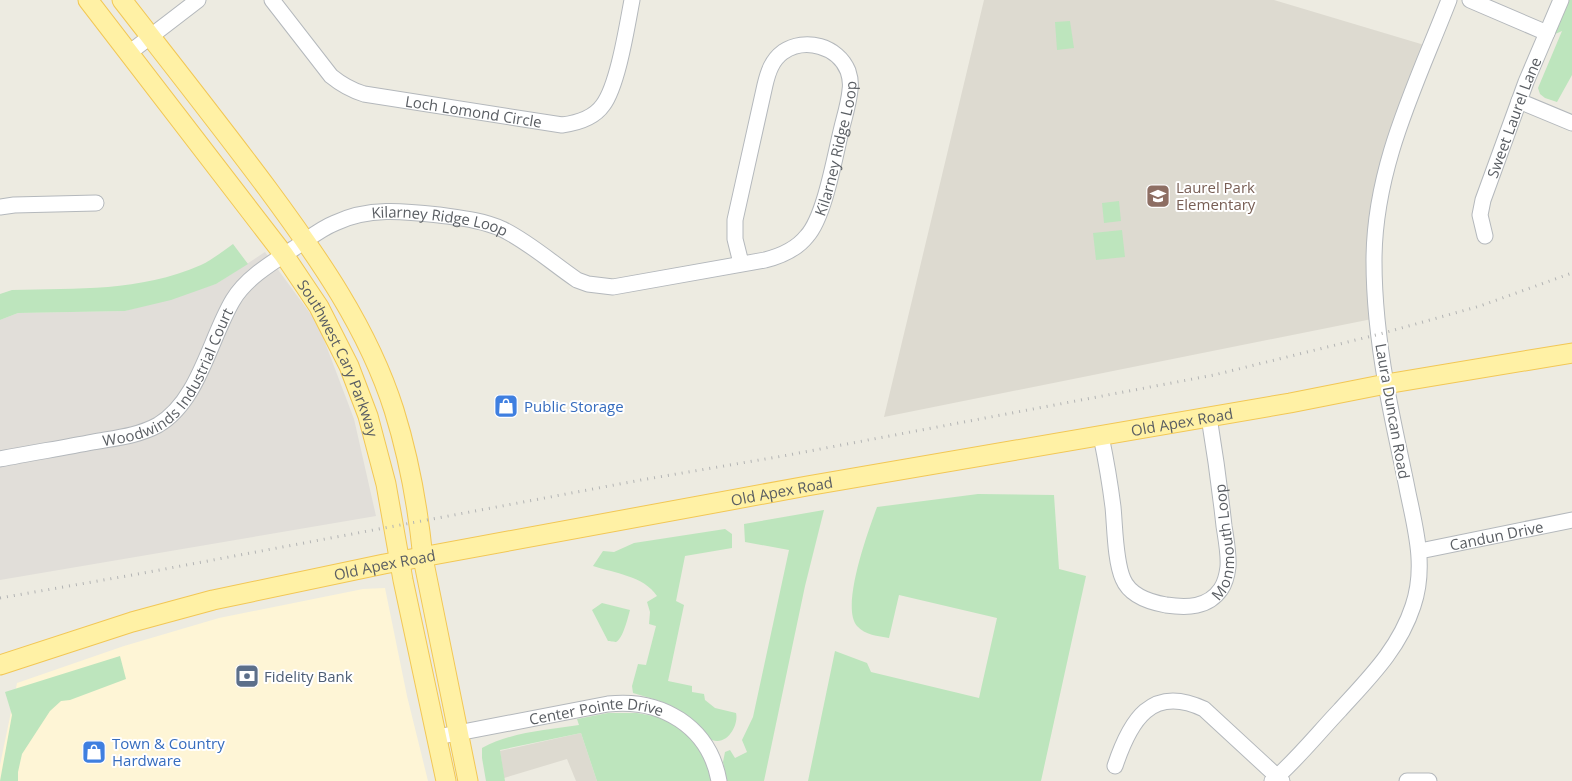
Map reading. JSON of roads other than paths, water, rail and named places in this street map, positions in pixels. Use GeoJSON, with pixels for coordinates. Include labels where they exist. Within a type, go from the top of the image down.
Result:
{"type":"FeatureCollection","features":[{"type":"Feature","properties":{"kind":"main road","name":"Southwest Cary Parkway"},"geometry":{"type":"LineString","coordinates":[[88,0],[284,255],[319,308],[339,345],[359,390],[374,434],[386,484],[400,562],[446,781]]}},
{"type":"Feature","properties":{"kind":"main road","name":"Southwest Cary Parkway"},"geometry":{"type":"LineString","coordinates":[[122,0],[306,241],[361,332],[394,410],[408,464],[419,522],[423,558],[468,781]]}},
{"type":"Feature","properties":{"kind":"main road","name":"Old Apex Road"},"geometry":{"type":"LineString","coordinates":[[0,665],[132,622],[213,600],[400,562],[807,486],[1572,353]]}},
{"type":"Feature","properties":{"kind":"street"},"geometry":{"type":"LineString","coordinates":[[130,54],[198,0]]}},
{"type":"Feature","properties":{"kind":"street","name":"Loch Lomond Circle"},"geometry":{"type":"LineString","coordinates":[[272,0],[331,76],[350,90],[364,94],[562,125],[575,123],[586,118],[603,105],[613,84],[632,0]]}},
{"type":"Feature","properties":{"kind":"street","name":"Laura Duncan Road"},"geometry":{"type":"LineString","coordinates":[[1277,780],[1384,662],[1400,638],[1414,605],[1419,583],[1420,551],[1386,384],[1377,318],[1374,284],[1376,214],[1383,177],[1392,145],[1449,0]]}},
{"type":"Feature","properties":{"kind":"street"},"geometry":{"type":"LineString","coordinates":[[1470,0],[1546,33]]}},
{"type":"Feature","properties":{"kind":"street","name":"Sweet Laurel Lane"},"geometry":{"type":"LineString","coordinates":[[1485,236],[1480,216],[1483,200],[1519,100],[1561,0]]}},
{"type":"Feature","properties":{"kind":"street","name":"Kilarney Ridge Loop"},"geometry":{"type":"LineString","coordinates":[[306,241],[334,223],[375,212],[391,211],[450,217],[490,225],[518,238],[577,280],[601,286],[622,286],[780,256],[792,250],[807,237],[820,213],[850,90],[850,80],[844,64],[833,52],[825,48],[810,45],[792,48],[777,58],[770,67],[764,84],[735,220],[735,240],[741,263]]}},
{"type":"Feature","properties":{"kind":"street"},"geometry":{"type":"LineString","coordinates":[[1519,100],[1572,123]]}},
{"type":"Feature","properties":{"kind":"street"},"geometry":{"type":"LineString","coordinates":[[0,207],[96,203]]}},
{"type":"Feature","properties":{"kind":"street","name":"Woodwinds Industrial Court"},"geometry":{"type":"LineString","coordinates":[[0,459],[128,436],[159,424],[178,408],[193,386],[234,298],[250,280],[306,241]]}},
{"type":"Feature","properties":{"kind":"street","name":"Monmouth Loop"},"geometry":{"type":"LineString","coordinates":[[1101,436],[1109,474],[1118,558],[1123,580],[1138,596],[1148,601],[1173,606],[1193,607],[1208,601],[1221,589],[1225,582],[1228,567],[1220,483],[1209,416]]}},
{"type":"Feature","properties":{"kind":"street","name":"Candun Drive"},"geometry":{"type":"LineString","coordinates":[[1420,551],[1572,520]]}},
{"type":"Feature","properties":{"kind":"street"},"geometry":{"type":"LineString","coordinates":[[1115,766],[1122,744],[1131,727],[1143,712],[1150,706],[1158,703],[1180,700],[1204,708],[1277,780]]}},
{"type":"Feature","properties":{"kind":"street","name":"Center Pointe Drive"},"geometry":{"type":"LineString","coordinates":[[437,737],[608,704],[635,703],[681,719],[700,736],[711,754],[720,781]]}},
{"type":"Feature","properties":{"kind":"street"},"geometry":{"type":"LineString","coordinates":[[1407,781],[1429,781]]}},
{"type":"Feature","properties":{"kind":"railway"},"geometry":{"type":"LineString","coordinates":[[0,598],[641,480],[783,456],[1214,375],[1380,334],[1480,306],[1572,273]]}},
{"type":"Feature","properties":{"kind":"place","name":"Laurel Park Elementary"},"geometry":{"type":"Point","coordinates":[1158,196]}},
{"type":"Feature","properties":{"kind":"place","name":"Public Storage"},"geometry":{"type":"Point","coordinates":[506,406]}},
{"type":"Feature","properties":{"kind":"place","name":"Fidelity Bank"},"geometry":{"type":"Point","coordinates":[247,676]}},
{"type":"Feature","properties":{"kind":"place","name":"Town & Country Hardware"},"geometry":{"type":"Point","coordinates":[94,752]}}]}
